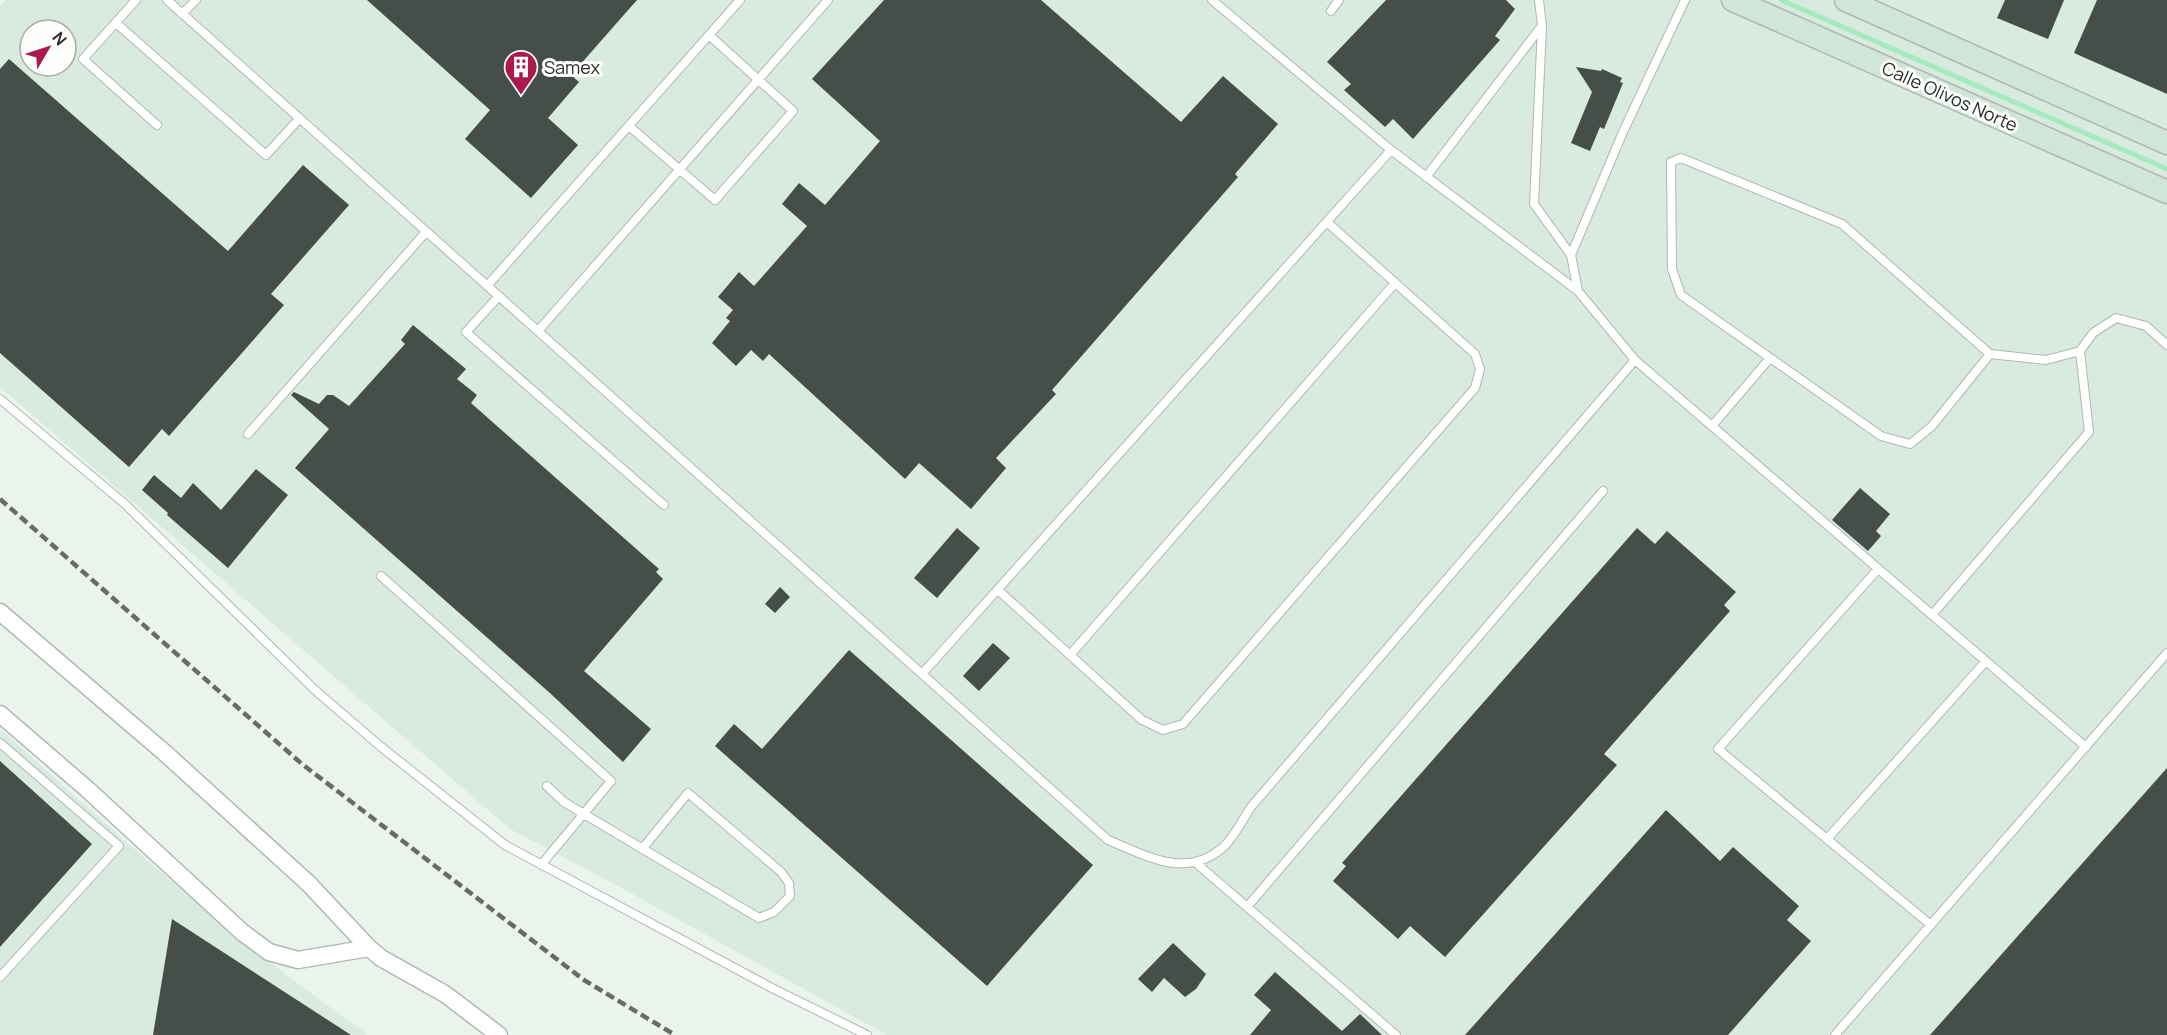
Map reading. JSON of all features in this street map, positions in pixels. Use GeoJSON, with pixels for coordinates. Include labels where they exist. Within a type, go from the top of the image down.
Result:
{"type":"FeatureCollection","features":[{"type":"Feature","properties":{"kind":"main road","name":"Calle Olivos Norte"},"geometry":{"type":"LineString","coordinates":[[1733,0],[2167,192]]}},
{"type":"Feature","properties":{"kind":"main road"},"geometry":{"type":"LineString","coordinates":[[1846,0],[2167,142]]}},
{"type":"Feature","properties":{"kind":"street"},"geometry":{"type":"LineString","coordinates":[[0,612],[174,761],[309,884],[369,948],[381,958],[445,994],[498,1035]]}},
{"type":"Feature","properties":{"kind":"street"},"geometry":{"type":"LineString","coordinates":[[0,714],[87,789],[242,932],[269,952],[298,960],[369,948]]}},
{"type":"Feature","properties":{"kind":"lane"},"geometry":{"type":"LineString","coordinates":[[136,0],[83,59],[157,125]]}},
{"type":"Feature","properties":{"kind":"lane"},"geometry":{"type":"LineString","coordinates":[[167,0],[1108,840],[1165,863],[1196,864],[1222,849],[1251,807],[1635,360]]}},
{"type":"Feature","properties":{"kind":"lane"},"geometry":{"type":"LineString","coordinates":[[182,14],[196,0]]}},
{"type":"Feature","properties":{"kind":"lane"},"geometry":{"type":"LineString","coordinates":[[488,286],[740,0]]}},
{"type":"Feature","properties":{"kind":"lane"},"geometry":{"type":"LineString","coordinates":[[538,331],[828,0]]}},
{"type":"Feature","properties":{"kind":"lane"},"geometry":{"type":"LineString","coordinates":[[1212,0],[1391,150],[1578,291],[1635,360],[2086,747]]}},
{"type":"Feature","properties":{"kind":"lane"},"geometry":{"type":"LineString","coordinates":[[1331,11],[1339,0]]}},
{"type":"Feature","properties":{"kind":"lane"},"geometry":{"type":"LineString","coordinates":[[1539,0],[1542,26],[1534,204],[1571,255],[1578,291]]}},
{"type":"Feature","properties":{"kind":"lane"},"geometry":{"type":"LineString","coordinates":[[1571,255],[1623,132],[1685,0]]}},
{"type":"Feature","properties":{"kind":"lane"},"geometry":{"type":"LineString","coordinates":[[116,23],[266,155],[299,118]]}},
{"type":"Feature","properties":{"kind":"lane"},"geometry":{"type":"LineString","coordinates":[[1426,177],[1542,26]]}},
{"type":"Feature","properties":{"kind":"lane"},"geometry":{"type":"LineString","coordinates":[[629,126],[714,200],[730,183],[793,111],[709,35]]}},
{"type":"Feature","properties":{"kind":"lane"},"geometry":{"type":"LineString","coordinates":[[922,674],[1391,150]]}},
{"type":"Feature","properties":{"kind":"lane"},"geometry":{"type":"LineString","coordinates":[[1990,354],[1932,426],[1910,444],[1881,436],[1681,296],[1672,269],[1671,162],[1682,158],[1842,224],[1990,354],[2046,360],[2080,351],[2093,333],[2116,318],[2146,326],[2167,345]]}},
{"type":"Feature","properties":{"kind":"lane"},"geometry":{"type":"LineString","coordinates":[[998,590],[1142,720],[1163,730],[1183,724],[1475,388],[1480,369],[1475,354],[1328,223]]}},
{"type":"Feature","properties":{"kind":"lane"},"geometry":{"type":"LineString","coordinates":[[248,434],[426,231]]}},
{"type":"Feature","properties":{"kind":"lane"},"geometry":{"type":"LineString","coordinates":[[1070,655],[1395,283]]}},
{"type":"Feature","properties":{"kind":"lane"},"geometry":{"type":"LineString","coordinates":[[499,296],[466,332],[664,505]]}},
{"type":"Feature","properties":{"kind":"lane"},"geometry":{"type":"LineString","coordinates":[[1932,615],[2089,432],[2080,351]]}},
{"type":"Feature","properties":{"kind":"lane"},"geometry":{"type":"LineString","coordinates":[[1712,426],[1770,358]]}},
{"type":"Feature","properties":{"kind":"lane"},"geometry":{"type":"LineString","coordinates":[[0,399],[125,504],[332,705],[505,845],[772,988],[867,1035]]}},
{"type":"Feature","properties":{"kind":"lane"},"geometry":{"type":"LineString","coordinates":[[1247,907],[1603,492]]}},
{"type":"Feature","properties":{"kind":"lane"},"geometry":{"type":"LineString","coordinates":[[1878,569],[1718,748],[1931,925]]}},
{"type":"Feature","properties":{"kind":"lane"},"geometry":{"type":"LineString","coordinates":[[381,576],[611,781],[541,865]]}},
{"type":"Feature","properties":{"kind":"lane"},"geometry":{"type":"LineString","coordinates":[[1835,1035],[2167,653]]}},
{"type":"Feature","properties":{"kind":"lane"},"geometry":{"type":"LineString","coordinates":[[1827,839],[1986,661]]}},
{"type":"Feature","properties":{"kind":"lane"},"geometry":{"type":"LineString","coordinates":[[0,743],[119,846],[0,977]]}},
{"type":"Feature","properties":{"kind":"lane"},"geometry":{"type":"LineString","coordinates":[[547,786],[564,802],[642,849],[759,918],[774,912],[790,896],[789,883],[780,872],[688,793],[642,849]]}},
{"type":"Feature","properties":{"kind":"lane"},"geometry":{"type":"LineString","coordinates":[[1196,864],[1396,1035]]}},
{"type":"Feature","properties":{"kind":"shaded area"},"geometry":{"type":"Polygon","coordinates":[[[6,0],[2167,0],[2167,1035],[887,1035],[510,829],[0,387],[0,6],[6,0]]]}},
{"type":"Feature","properties":{"kind":"shaded area"},"geometry":{"type":"Polygon","coordinates":[[[0,729],[150,863],[289,977],[368,1035],[0,1035],[0,729]]]}},
{"type":"Feature","properties":{"kind":"building","name":"Samex"},"geometry":{"type":"Polygon","coordinates":[[[367,0],[637,0],[571,75],[579,82],[548,118],[578,145],[531,198],[465,139],[490,110],[367,0]]]}},
{"type":"Feature","properties":{"kind":"building"},"geometry":{"type":"Polygon","coordinates":[[[884,0],[1041,0],[1181,122],[1223,76],[1278,124],[1235,174],[1238,177],[1052,390],[1056,394],[996,458],[1006,468],[971,509],[919,463],[905,479],[769,354],[763,361],[751,350],[736,366],[712,343],[730,321],[726,318],[733,310],[718,297],[739,272],[754,286],[807,226],[782,204],[799,183],[825,205],[880,141],[812,79],[884,0]]]}},
{"type":"Feature","properties":{"kind":"building"},"geometry":{"type":"Polygon","coordinates":[[[1386,0],[1506,0],[1515,9],[1495,36],[1500,40],[1413,139],[1393,119],[1385,127],[1344,90],[1351,84],[1327,62],[1386,0]]]}},
{"type":"Feature","properties":{"kind":"building"},"geometry":{"type":"Polygon","coordinates":[[[2005,0],[2064,0],[2048,39],[1997,18],[2005,0]]]}},
{"type":"Feature","properties":{"kind":"building"},"geometry":{"type":"Polygon","coordinates":[[[2097,0],[2167,0],[2167,94],[2074,53],[2097,0]]]}},
{"type":"Feature","properties":{"kind":"building"},"geometry":{"type":"Polygon","coordinates":[[[9,59],[18,67],[18,78],[31,78],[228,251],[303,165],[349,205],[271,294],[284,305],[169,436],[162,429],[129,467],[0,353],[0,69],[9,59]]]}},
{"type":"Feature","properties":{"kind":"building"},"geometry":{"type":"Polygon","coordinates":[[[1576,67],[1601,71],[1602,69],[1622,78],[1620,82],[1623,83],[1604,129],[1600,127],[1590,151],[1571,143],[1592,92],[1576,67]]]}},
{"type":"Feature","properties":{"kind":"building"},"geometry":{"type":"Polygon","coordinates":[[[413,325],[466,369],[457,379],[477,395],[471,403],[659,569],[656,572],[663,579],[584,671],[651,729],[623,762],[551,694],[295,468],[329,429],[291,395],[294,392],[319,404],[327,395],[333,395],[349,406],[405,344],[401,340],[413,325]]]}},
{"type":"Feature","properties":{"kind":"building"},"geometry":{"type":"Polygon","coordinates":[[[256,469],[288,495],[228,568],[142,490],[154,475],[181,498],[193,483],[221,510],[256,469]]]}},
{"type":"Feature","properties":{"kind":"building"},"geometry":{"type":"Polygon","coordinates":[[[1860,488],[1890,514],[1876,531],[1881,536],[1868,551],[1832,520],[1860,488]]]}},
{"type":"Feature","properties":{"kind":"building"},"geometry":{"type":"Polygon","coordinates":[[[957,528],[980,548],[937,598],[914,578],[957,528]]]}},
{"type":"Feature","properties":{"kind":"building"},"geometry":{"type":"Polygon","coordinates":[[[1637,528],[1655,544],[1667,531],[1736,592],[1724,605],[1730,611],[1604,754],[1617,765],[1445,957],[1410,926],[1398,939],[1333,881],[1346,866],[1342,863],[1637,528]]]}},
{"type":"Feature","properties":{"kind":"building"},"geometry":{"type":"Polygon","coordinates":[[[780,587],[790,597],[775,613],[765,604],[780,587]]]}},
{"type":"Feature","properties":{"kind":"building"},"geometry":{"type":"Polygon","coordinates":[[[993,643],[1010,658],[979,691],[963,676],[993,643]]]}},
{"type":"Feature","properties":{"kind":"building"},"geometry":{"type":"Polygon","coordinates":[[[849,650],[1093,865],[987,986],[715,746],[734,724],[762,749],[849,650]]]}},
{"type":"Feature","properties":{"kind":"building"},"geometry":{"type":"Polygon","coordinates":[[[0,761],[92,844],[0,947],[0,761]]]}},
{"type":"Feature","properties":{"kind":"building"},"geometry":{"type":"Polygon","coordinates":[[[2167,768],[2167,1035],[1930,1035],[2167,768]]]}},
{"type":"Feature","properties":{"kind":"building"},"geometry":{"type":"Polygon","coordinates":[[[1666,810],[1720,861],[1733,847],[1799,906],[1787,920],[1811,941],[1728,1035],[1465,1035],[1666,810]]]}},
{"type":"Feature","properties":{"kind":"building"},"geometry":{"type":"Polygon","coordinates":[[[172,919],[351,1035],[153,1035],[172,919]]]}},
{"type":"Feature","properties":{"kind":"building"},"geometry":{"type":"Polygon","coordinates":[[[1173,943],[1206,974],[1196,989],[1185,997],[1164,978],[1152,992],[1138,979],[1173,943]]]}},
{"type":"Feature","properties":{"kind":"building"},"geometry":{"type":"Polygon","coordinates":[[[1275,972],[1342,1031],[1360,1014],[1382,1035],[1250,1035],[1271,1010],[1254,995],[1275,972]]]}},
{"type":"Feature","properties":{"kind":"waterway"},"geometry":{"type":"LineString","coordinates":[[1781,0],[2167,169]]}},
{"type":"Feature","properties":{"kind":"railway"},"geometry":{"type":"LineString","coordinates":[[0,499],[302,764],[584,980],[675,1035]]}},
{"type":"Feature","properties":{"kind":"place","name":"Samex"},"geometry":{"type":"Point","coordinates":[521,96]}}]}
